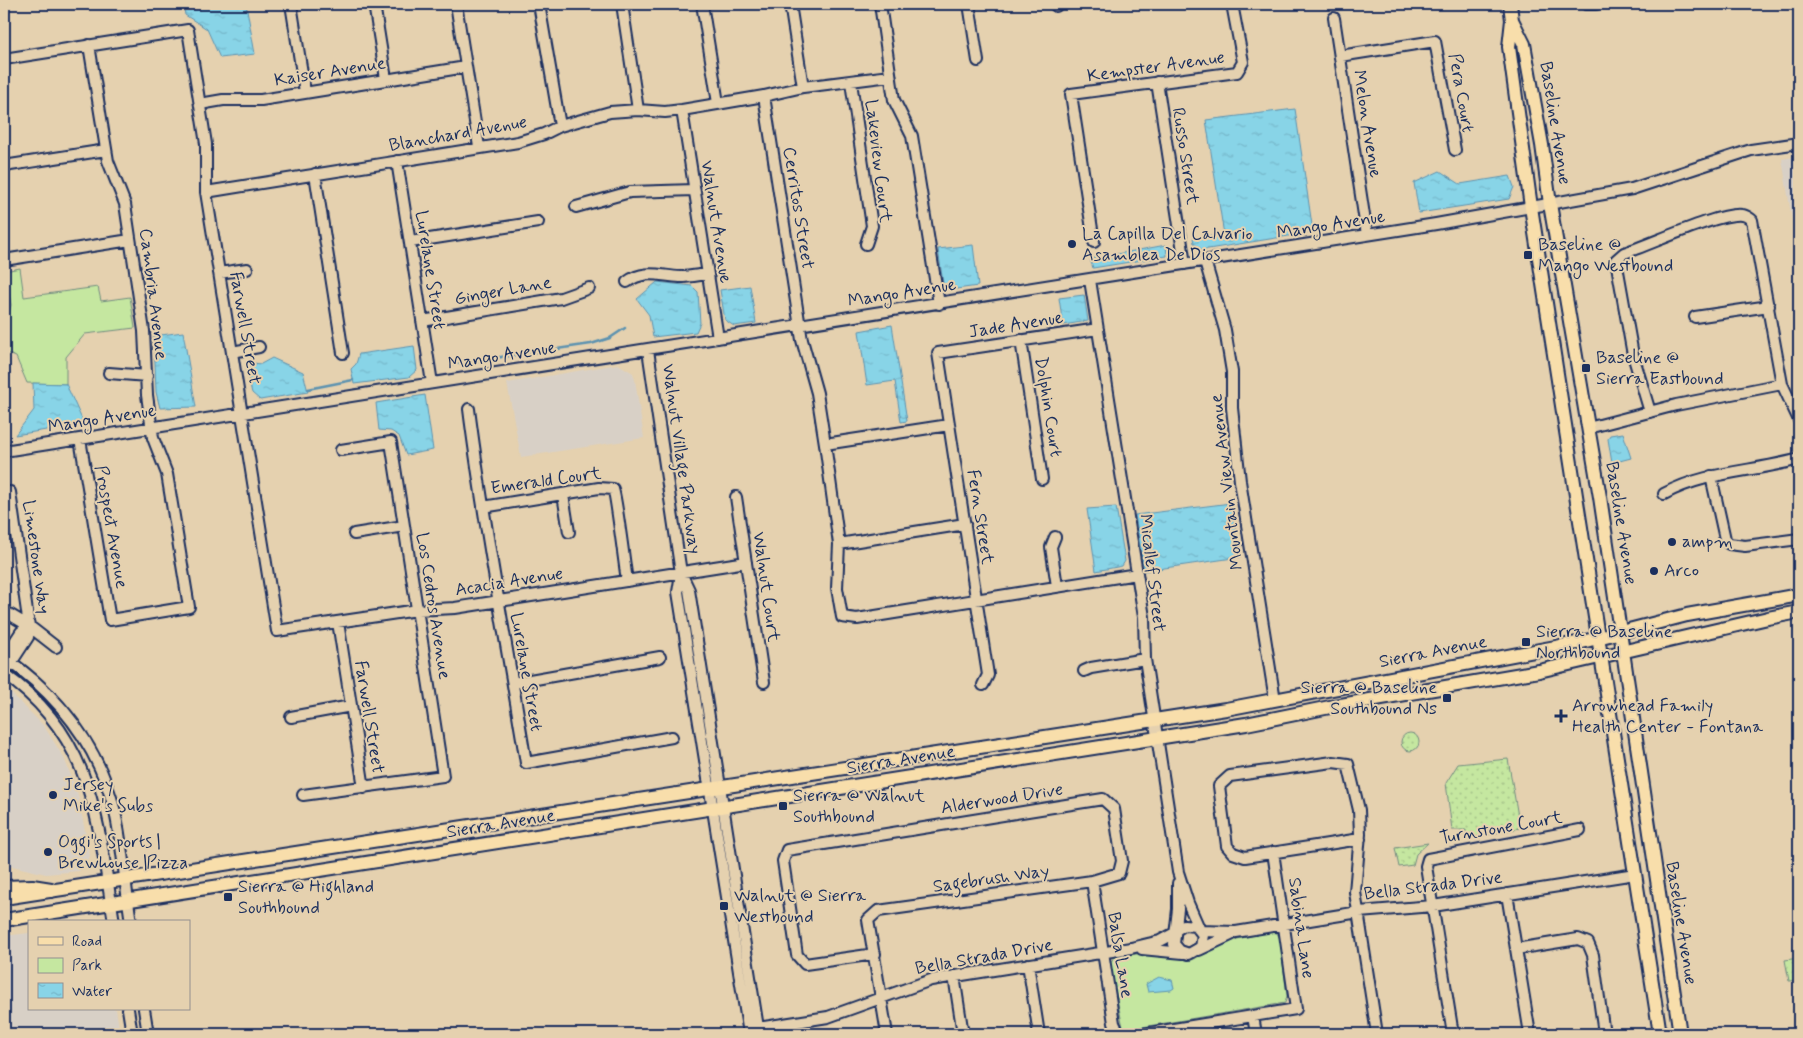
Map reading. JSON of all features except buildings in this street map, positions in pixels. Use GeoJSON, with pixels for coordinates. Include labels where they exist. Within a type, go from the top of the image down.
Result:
{"type":"FeatureCollection","features":[{"type":"Feature","properties":{"kind":"highway"},"geometry":{"type":"LineString","coordinates":[[4,888],[32,887],[51,890]]}},
{"type":"Feature","properties":{"kind":"main road","name":"Baseline Avenue"},"geometry":{"type":"LineString","coordinates":[[1510,4],[1512,20],[1509,47],[1531,207],[1660,1034]]}},
{"type":"Feature","properties":{"kind":"main road","name":"Baseline Avenue"},"geometry":{"type":"LineString","coordinates":[[1512,20],[1524,44],[1588,428],[1680,1034]]}},
{"type":"Feature","properties":{"kind":"main road","name":"Sierra Avenue"},"geometry":{"type":"LineString","coordinates":[[4,898],[1155,721],[1275,700],[1597,638],[1687,615],[1799,595]]}},
{"type":"Feature","properties":{"kind":"main road","name":"Sierra Avenue"},"geometry":{"type":"LineString","coordinates":[[4,920],[1158,738],[1511,677],[1799,612]]}},
{"type":"Feature","properties":{"kind":"street"},"geometry":{"type":"LineString","coordinates":[[291,4],[305,92]]}},
{"type":"Feature","properties":{"kind":"street"},"geometry":{"type":"LineString","coordinates":[[374,4],[386,79]]}},
{"type":"Feature","properties":{"kind":"street"},"geometry":{"type":"LineString","coordinates":[[456,4],[479,147]]}},
{"type":"Feature","properties":{"kind":"street"},"geometry":{"type":"LineString","coordinates":[[539,4],[560,126]]}},
{"type":"Feature","properties":{"kind":"street"},"geometry":{"type":"LineString","coordinates":[[622,4],[638,110]]}},
{"type":"Feature","properties":{"kind":"street"},"geometry":{"type":"LineString","coordinates":[[702,4],[718,103]]}},
{"type":"Feature","properties":{"kind":"street"},"geometry":{"type":"LineString","coordinates":[[790,4],[803,87]]}},
{"type":"Feature","properties":{"kind":"street"},"geometry":{"type":"LineString","coordinates":[[880,4],[896,106],[912,136],[939,304]]}},
{"type":"Feature","properties":{"kind":"street"},"geometry":{"type":"LineString","coordinates":[[969,4],[978,61]]}},
{"type":"Feature","properties":{"kind":"street","name":"Kempster Avenue"},"geometry":{"type":"LineString","coordinates":[[1094,242],[1071,94],[1236,72],[1243,66],[1232,4]]}},
{"type":"Feature","properties":{"kind":"street","name":"Melon Avenue"},"geometry":{"type":"LineString","coordinates":[[1334,18],[1367,236]]}},
{"type":"Feature","properties":{"kind":"street","name":"Farwell Street"},"geometry":{"type":"LineString","coordinates":[[89,45],[188,30],[207,153],[206,192],[277,631]]}},
{"type":"Feature","properties":{"kind":"street","name":"Pera Court"},"geometry":{"type":"LineString","coordinates":[[1340,56],[1435,41],[1455,150]]}},
{"type":"Feature","properties":{"kind":"street"},"geometry":{"type":"LineString","coordinates":[[4,59],[89,45]]}},
{"type":"Feature","properties":{"kind":"street","name":"Cambria Avenue"},"geometry":{"type":"LineString","coordinates":[[89,45],[109,165],[123,196],[144,331],[151,427],[159,457],[167,474],[189,608],[110,620]]}},
{"type":"Feature","properties":{"kind":"street","name":"Kaiser Avenue"},"geometry":{"type":"LineString","coordinates":[[200,104],[223,100],[262,100],[466,67]]}},
{"type":"Feature","properties":{"kind":"street","name":"Blanchard Avenue"},"geometry":{"type":"LineString","coordinates":[[206,192],[530,139],[560,126],[610,112],[638,110],[665,112],[682,110],[764,96],[803,87],[890,76]]}},
{"type":"Feature","properties":{"kind":"street","name":"Lakeview Court"},"geometry":{"type":"LineString","coordinates":[[851,82],[872,226],[866,244]]}},
{"type":"Feature","properties":{"kind":"street","name":"Russo Street"},"geometry":{"type":"LineString","coordinates":[[1157,82],[1185,264]]}},
{"type":"Feature","properties":{"kind":"street","name":"Cerritos Street"},"geometry":{"type":"LineString","coordinates":[[764,96],[804,352],[817,393],[839,544]]}},
{"type":"Feature","properties":{"kind":"street","name":"Walnut Avenue"},"geometry":{"type":"LineString","coordinates":[[682,110],[718,338]]}},
{"type":"Feature","properties":{"kind":"street","name":"Mango Avenue"},"geometry":{"type":"LineString","coordinates":[[4,451],[1367,236],[1632,189],[1751,150],[1799,142]]}},
{"type":"Feature","properties":{"kind":"street"},"geometry":{"type":"LineString","coordinates":[[4,166],[106,150]]}},
{"type":"Feature","properties":{"kind":"street","name":"Lurelane Street"},"geometry":{"type":"LineString","coordinates":[[397,161],[432,383]]}},
{"type":"Feature","properties":{"kind":"street"},"geometry":{"type":"LineString","coordinates":[[315,174],[343,353]]}},
{"type":"Feature","properties":{"kind":"street"},"geometry":{"type":"LineString","coordinates":[[576,207],[630,192],[694,190]]}},
{"type":"Feature","properties":{"kind":"street"},"geometry":{"type":"LineString","coordinates":[[1650,412],[1633,355],[1616,260],[1624,253],[1731,215],[1746,216],[1752,220],[1782,384],[1799,420]]}},
{"type":"Feature","properties":{"kind":"street"},"geometry":{"type":"LineString","coordinates":[[410,242],[538,222]]}},
{"type":"Feature","properties":{"kind":"street"},"geometry":{"type":"LineString","coordinates":[[4,260],[130,240]]}},
{"type":"Feature","properties":{"kind":"street","name":"Mountain View Avenue"},"geometry":{"type":"LineString","coordinates":[[1205,261],[1225,330],[1232,372],[1232,408],[1240,481],[1275,700]]}},
{"type":"Feature","properties":{"kind":"street"},"geometry":{"type":"LineString","coordinates":[[219,273],[247,269]]}},
{"type":"Feature","properties":{"kind":"street"},"geometry":{"type":"LineString","coordinates":[[627,282],[634,276],[646,273],[681,277],[707,274]]}},
{"type":"Feature","properties":{"kind":"street","name":"Micallef Street"},"geometry":{"type":"LineString","coordinates":[[1090,280],[1138,574],[1144,617],[1145,659],[1178,872],[1188,903],[1200,930]]}},
{"type":"Feature","properties":{"kind":"street","name":"Ginger Lane"},"geometry":{"type":"LineString","coordinates":[[422,321],[561,298],[589,288]]}},
{"type":"Feature","properties":{"kind":"street"},"geometry":{"type":"LineString","coordinates":[[1695,317],[1769,306]]}},
{"type":"Feature","properties":{"kind":"street","name":"Jade Avenue"},"geometry":{"type":"LineString","coordinates":[[938,353],[1098,329]]}},
{"type":"Feature","properties":{"kind":"street","name":"Dolphin Court"},"geometry":{"type":"LineString","coordinates":[[1021,340],[1042,479]]}},
{"type":"Feature","properties":{"kind":"street"},"geometry":{"type":"LineString","coordinates":[[232,352],[259,347]]}},
{"type":"Feature","properties":{"kind":"street","name":"Walnut Village Parkway"},"geometry":{"type":"LineString","coordinates":[[648,350],[681,573],[689,590],[718,807]]}},
{"type":"Feature","properties":{"kind":"street","name":"Fern Street"},"geometry":{"type":"LineString","coordinates":[[938,353],[988,675],[983,685]]}},
{"type":"Feature","properties":{"kind":"street"},"geometry":{"type":"LineString","coordinates":[[109,374],[147,376]]}},
{"type":"Feature","properties":{"kind":"street"},"geometry":{"type":"LineString","coordinates":[[1588,428],[1650,412],[1782,384]]}},
{"type":"Feature","properties":{"kind":"street","name":"Lurelane Street"},"geometry":{"type":"LineString","coordinates":[[469,410],[497,600],[526,763],[672,738]]}},
{"type":"Feature","properties":{"kind":"street"},"geometry":{"type":"LineString","coordinates":[[825,444],[949,425]]}},
{"type":"Feature","properties":{"kind":"street","name":"Prospect Avenue"},"geometry":{"type":"LineString","coordinates":[[80,439],[110,620]]}},
{"type":"Feature","properties":{"kind":"street","name":"Los Cedros Avenue"},"geometry":{"type":"LineString","coordinates":[[341,450],[391,442],[443,776],[364,788]]}},
{"type":"Feature","properties":{"kind":"street"},"geometry":{"type":"LineString","coordinates":[[1664,494],[1684,484],[1712,476],[1799,460]]}},
{"type":"Feature","properties":{"kind":"street"},"geometry":{"type":"LineString","coordinates":[[1712,476],[1725,539],[1729,544],[1745,546],[1799,539]]}},
{"type":"Feature","properties":{"kind":"street","name":"Emerald Court"},"geometry":{"type":"LineString","coordinates":[[483,507],[599,488],[613,489],[616,492],[616,508],[627,581]]}},
{"type":"Feature","properties":{"kind":"street","name":"Limestone Way"},"geometry":{"type":"LineString","coordinates":[[7,492],[30,626]]}},
{"type":"Feature","properties":{"kind":"street"},"geometry":{"type":"LineString","coordinates":[[563,495],[569,532]]}},
{"type":"Feature","properties":{"kind":"street","name":"Walnut Court"},"geometry":{"type":"LineString","coordinates":[[736,496],[764,682]]}},
{"type":"Feature","properties":{"kind":"street"},"geometry":{"type":"LineString","coordinates":[[965,524],[839,544],[837,588],[842,617],[846,619],[1138,574]]}},
{"type":"Feature","properties":{"kind":"street"},"geometry":{"type":"LineString","coordinates":[[354,534],[404,526]]}},
{"type":"Feature","properties":{"kind":"street"},"geometry":{"type":"LineString","coordinates":[[1055,537],[1051,547],[1056,586]]}},
{"type":"Feature","properties":{"kind":"street","name":"Acacia Avenue"},"geometry":{"type":"LineString","coordinates":[[277,631],[417,610],[455,608],[746,562]]}},
{"type":"Feature","properties":{"kind":"street"},"geometry":{"type":"LineString","coordinates":[[4,611],[30,626],[56,647]]}},
{"type":"Feature","properties":{"kind":"street","name":"Farwell Street"},"geometry":{"type":"LineString","coordinates":[[338,622],[364,788]]}},
{"type":"Feature","properties":{"kind":"street"},"geometry":{"type":"LineString","coordinates":[[30,626],[21,632],[6,659],[4,674],[27,692],[52,719],[78,762],[95,807],[114,920]]}},
{"type":"Feature","properties":{"kind":"street"},"geometry":{"type":"LineString","coordinates":[[513,683],[660,657]]}},
{"type":"Feature","properties":{"kind":"street"},"geometry":{"type":"LineString","coordinates":[[6,659],[55,700],[85,738],[93,754],[107,784],[115,813],[131,920]]}},
{"type":"Feature","properties":{"kind":"street"},"geometry":{"type":"LineString","coordinates":[[1084,671],[1090,668],[1145,659]]}},
{"type":"Feature","properties":{"kind":"street"},"geometry":{"type":"LineString","coordinates":[[292,717],[351,706]]}},
{"type":"Feature","properties":{"kind":"street"},"geometry":{"type":"LineString","coordinates":[[1360,839],[1245,857],[1233,853],[1227,846],[1219,786],[1230,776],[1333,762],[1348,764],[1359,810],[1360,839],[1355,892],[1378,1034]]}},
{"type":"Feature","properties":{"kind":"street"},"geometry":{"type":"LineString","coordinates":[[303,795],[364,788]]}},
{"type":"Feature","properties":{"kind":"street","name":"Alderwood Drive"},"geometry":{"type":"LineString","coordinates":[[875,954],[805,964],[797,955],[783,861],[788,850],[1103,799],[1114,809],[1122,862],[1120,873]]}},
{"type":"Feature","properties":{"kind":"street"},"geometry":{"type":"LineString","coordinates":[[718,807],[758,1031]]}},
{"type":"Feature","properties":{"kind":"street"},"geometry":{"type":"LineString","coordinates":[[718,807],[749,1034]]}},
{"type":"Feature","properties":{"kind":"street","name":"Turnstone Court"},"geometry":{"type":"LineString","coordinates":[[1433,906],[1426,866],[1428,859],[1580,830]]}},
{"type":"Feature","properties":{"kind":"street","name":"Sabina Lane"},"geometry":{"type":"LineString","coordinates":[[1253,1016],[1296,1009],[1273,852]]}},
{"type":"Feature","properties":{"kind":"street","name":"Micallef Street"},"geometry":{"type":"LineString","coordinates":[[1176,931],[1178,872]]}},
{"type":"Feature","properties":{"kind":"street","name":"Sagebrush Way"},"geometry":{"type":"LineString","coordinates":[[875,954],[868,920],[878,911],[1092,881],[1120,873]]}},
{"type":"Feature","properties":{"kind":"street","name":"Bella Strada Drive"},"geometry":{"type":"LineString","coordinates":[[1200,930],[1236,932],[1359,912],[1433,906],[1635,874]]}},
{"type":"Feature","properties":{"kind":"street","name":"Balsa Lane"},"geometry":{"type":"LineString","coordinates":[[1092,881],[1114,1023],[1119,1034]]}},
{"type":"Feature","properties":{"kind":"street"},"geometry":{"type":"LineString","coordinates":[[1507,894],[1530,1034]]}},
{"type":"Feature","properties":{"kind":"street"},"geometry":{"type":"LineString","coordinates":[[1433,906],[1453,1034]]}},
{"type":"Feature","properties":{"kind":"street"},"geometry":{"type":"LineString","coordinates":[[1188,924],[1200,930],[1203,943],[1198,950],[1184,954],[1174,944],[1176,931],[1188,924]]}},
{"type":"Feature","properties":{"kind":"street","name":"Bella Strada Drive"},"geometry":{"type":"LineString","coordinates":[[758,1031],[828,1017],[931,980],[1131,948],[1160,941],[1176,931]]}},
{"type":"Feature","properties":{"kind":"street","name":"Bella Strada Drive"},"geometry":{"type":"LineString","coordinates":[[1198,950],[1236,932]]}},
{"type":"Feature","properties":{"kind":"street"},"geometry":{"type":"LineString","coordinates":[[1516,949],[1578,939],[1588,943],[1593,955],[1605,1034]]}},
{"type":"Feature","properties":{"kind":"street","name":"Bella Strada Drive"},"geometry":{"type":"LineString","coordinates":[[1131,948],[1184,954]]}},
{"type":"Feature","properties":{"kind":"street"},"geometry":{"type":"LineString","coordinates":[[875,954],[886,1034]]}},
{"type":"Feature","properties":{"kind":"street"},"geometry":{"type":"LineString","coordinates":[[1028,964],[1039,1034]]}},
{"type":"Feature","properties":{"kind":"street"},"geometry":{"type":"LineString","coordinates":[[954,976],[963,1034]]}},
{"type":"Feature","properties":{"kind":"street"},"geometry":{"type":"LineString","coordinates":[[128,1010],[132,1034]]}},
{"type":"Feature","properties":{"kind":"street"},"geometry":{"type":"LineString","coordinates":[[144,1010],[148,1034]]}},
{"type":"Feature","properties":{"kind":"street"},"geometry":{"type":"LineString","coordinates":[[1149,1034],[1203,1029],[1253,1016],[1256,1034]]}},
{"type":"Feature","properties":{"kind":"shaded area"},"geometry":{"type":"Polygon","coordinates":[[[1799,156],[1799,262],[1782,159],[1799,156]]]}},
{"type":"Feature","properties":{"kind":"shaded area"},"geometry":{"type":"Polygon","coordinates":[[[618,364],[633,373],[644,438],[521,457],[507,383],[618,364]]]}},
{"type":"Feature","properties":{"kind":"shaded area"},"geometry":{"type":"Polygon","coordinates":[[[11,693],[44,726],[64,758],[77,791],[90,856],[79,871],[46,874],[4,864],[4,695],[11,693]]]}},
{"type":"Feature","properties":{"kind":"shaded area"},"geometry":{"type":"Polygon","coordinates":[[[28,933],[28,1010],[116,1010],[120,1034],[4,1034],[4,936],[28,933]]]}},
{"type":"Feature","properties":{"kind":"green space"},"geometry":{"type":"Polygon","coordinates":[[[20,268],[24,297],[98,287],[101,301],[130,297],[135,328],[85,334],[66,357],[66,384],[27,383],[16,357],[4,352],[4,331],[11,305],[5,271],[20,268]]]}},
{"type":"Feature","properties":{"kind":"green space"},"geometry":{"type":"Polygon","coordinates":[[[1406,733],[1414,733],[1419,738],[1417,749],[1406,751],[1401,746],[1401,738],[1406,733]]]}},
{"type":"Feature","properties":{"kind":"green space"},"geometry":{"type":"Polygon","coordinates":[[[1508,759],[1520,828],[1466,839],[1466,830],[1452,830],[1446,783],[1458,764],[1508,759]]]}},
{"type":"Feature","properties":{"kind":"green space"},"geometry":{"type":"Polygon","coordinates":[[[1428,843],[1416,854],[1413,865],[1399,867],[1395,848],[1428,843]]]}},
{"type":"Feature","properties":{"kind":"green space"},"geometry":{"type":"Polygon","coordinates":[[[1268,932],[1277,933],[1280,939],[1287,996],[1285,1003],[1130,1029],[1123,1027],[1110,966],[1115,956],[1148,953],[1194,959],[1224,942],[1268,932]]]}},
{"type":"Feature","properties":{"kind":"green space"},"geometry":{"type":"Polygon","coordinates":[[[1799,958],[1799,980],[1789,981],[1785,960],[1799,958]]]}},
{"type":"Feature","properties":{"kind":"green space"},"geometry":{"type":"Polygon","coordinates":[[[1799,1008],[1799,1034],[1797,1034],[1793,1010],[1799,1008]]]}},
{"type":"Feature","properties":{"kind":"water"},"geometry":{"type":"Polygon","coordinates":[[[183,4],[246,4],[255,54],[220,58],[207,29],[185,15],[183,4]]]}},
{"type":"Feature","properties":{"kind":"water"},"geometry":{"type":"Polygon","coordinates":[[[1295,109],[1313,232],[1202,250],[1194,243],[1193,238],[1224,235],[1206,120],[1295,109]]]}},
{"type":"Feature","properties":{"kind":"water"},"geometry":{"type":"Polygon","coordinates":[[[1440,171],[1460,184],[1510,176],[1514,187],[1509,199],[1419,213],[1414,183],[1440,171]]]}},
{"type":"Feature","properties":{"kind":"water"},"geometry":{"type":"Polygon","coordinates":[[[973,245],[978,286],[949,290],[943,283],[938,249],[973,245]]]}},
{"type":"Feature","properties":{"kind":"water"},"geometry":{"type":"Polygon","coordinates":[[[1166,245],[1167,256],[1093,268],[1090,259],[1166,245]]]}},
{"type":"Feature","properties":{"kind":"water"},"geometry":{"type":"Polygon","coordinates":[[[657,282],[692,286],[698,292],[700,323],[696,332],[653,337],[649,315],[637,299],[657,282]]]}},
{"type":"Feature","properties":{"kind":"water"},"geometry":{"type":"Polygon","coordinates":[[[750,286],[756,323],[734,326],[725,320],[720,290],[750,286]]]}},
{"type":"Feature","properties":{"kind":"water"},"geometry":{"type":"Polygon","coordinates":[[[1084,295],[1088,321],[1063,325],[1059,298],[1084,295]]]}},
{"type":"Feature","properties":{"kind":"water"},"geometry":{"type":"Polygon","coordinates":[[[892,325],[907,421],[901,422],[895,381],[867,385],[859,331],[892,325]]]}},
{"type":"Feature","properties":{"kind":"water"},"geometry":{"type":"Polygon","coordinates":[[[183,332],[196,407],[160,408],[156,392],[154,336],[183,332]]]}},
{"type":"Feature","properties":{"kind":"water"},"geometry":{"type":"Polygon","coordinates":[[[414,346],[417,370],[409,377],[354,384],[351,369],[356,364],[359,354],[414,346]]]}},
{"type":"Feature","properties":{"kind":"water"},"geometry":{"type":"Polygon","coordinates":[[[272,358],[303,372],[308,392],[260,400],[252,393],[246,369],[253,363],[261,364],[272,358]]]}},
{"type":"Feature","properties":{"kind":"water"},"geometry":{"type":"Polygon","coordinates":[[[33,383],[66,384],[84,424],[15,435],[34,410],[33,383]]]}},
{"type":"Feature","properties":{"kind":"water"},"geometry":{"type":"Polygon","coordinates":[[[425,395],[433,450],[406,455],[399,436],[391,431],[379,430],[376,403],[425,395]]]}},
{"type":"Feature","properties":{"kind":"water"},"geometry":{"type":"Polygon","coordinates":[[[1623,433],[1631,458],[1612,463],[1608,439],[1610,435],[1623,433]]]}},
{"type":"Feature","properties":{"kind":"water"},"geometry":{"type":"Polygon","coordinates":[[[1231,503],[1240,557],[1144,571],[1135,515],[1231,503]]]}},
{"type":"Feature","properties":{"kind":"water"},"geometry":{"type":"Polygon","coordinates":[[[1116,507],[1125,561],[1122,566],[1096,571],[1087,509],[1116,507]]]}},
{"type":"Feature","properties":{"kind":"water"},"geometry":{"type":"Polygon","coordinates":[[[1159,977],[1172,980],[1174,988],[1171,990],[1148,992],[1146,984],[1159,977]]]}},
{"type":"Feature","properties":{"kind":"waterway"},"geometry":{"type":"LineString","coordinates":[[453,364],[591,344],[610,338],[625,328]]}},
{"type":"Feature","properties":{"kind":"waterway"},"geometry":{"type":"LineString","coordinates":[[308,389],[353,380]]}},
{"type":"Feature","properties":{"kind":"place","name":"La Capilla Del Calvario Asamblea De Dios"},"geometry":{"type":"Point","coordinates":[1072,244]}},
{"type":"Feature","properties":{"kind":"place","name":"Baseline @ Mango Westbound"},"geometry":{"type":"Point","coordinates":[1528,255]}},
{"type":"Feature","properties":{"kind":"place","name":"Baseline @ Sierra Eastbound"},"geometry":{"type":"Point","coordinates":[1586,368]}},
{"type":"Feature","properties":{"kind":"place","name":"ampm"},"geometry":{"type":"Point","coordinates":[1672,542]}},
{"type":"Feature","properties":{"kind":"place","name":"Arco"},"geometry":{"type":"Point","coordinates":[1654,571]}},
{"type":"Feature","properties":{"kind":"place","name":"Sierra @ Baseline Northbound"},"geometry":{"type":"Point","coordinates":[1526,642]}},
{"type":"Feature","properties":{"kind":"place","name":"Sierra @ Baseline Southbound Ns"},"geometry":{"type":"Point","coordinates":[1447,698]}},
{"type":"Feature","properties":{"kind":"place","name":"Arrowhead Family Health Center - Fontana"},"geometry":{"type":"Point","coordinates":[1561,716]}},
{"type":"Feature","properties":{"kind":"place","name":"Jersey Mike's Subs"},"geometry":{"type":"Point","coordinates":[53,795]}},
{"type":"Feature","properties":{"kind":"place","name":"Sierra @ Walnut Southbound"},"geometry":{"type":"Point","coordinates":[783,806]}},
{"type":"Feature","properties":{"kind":"place","name":"Oggi's Sports | Brewhouse |Pizza"},"geometry":{"type":"Point","coordinates":[48,852]}},
{"type":"Feature","properties":{"kind":"place","name":"Sierra @ Highland Southbound"},"geometry":{"type":"Point","coordinates":[228,897]}},
{"type":"Feature","properties":{"kind":"place","name":"Walnut @ Sierra Westbound"},"geometry":{"type":"Point","coordinates":[724,906]}}]}
